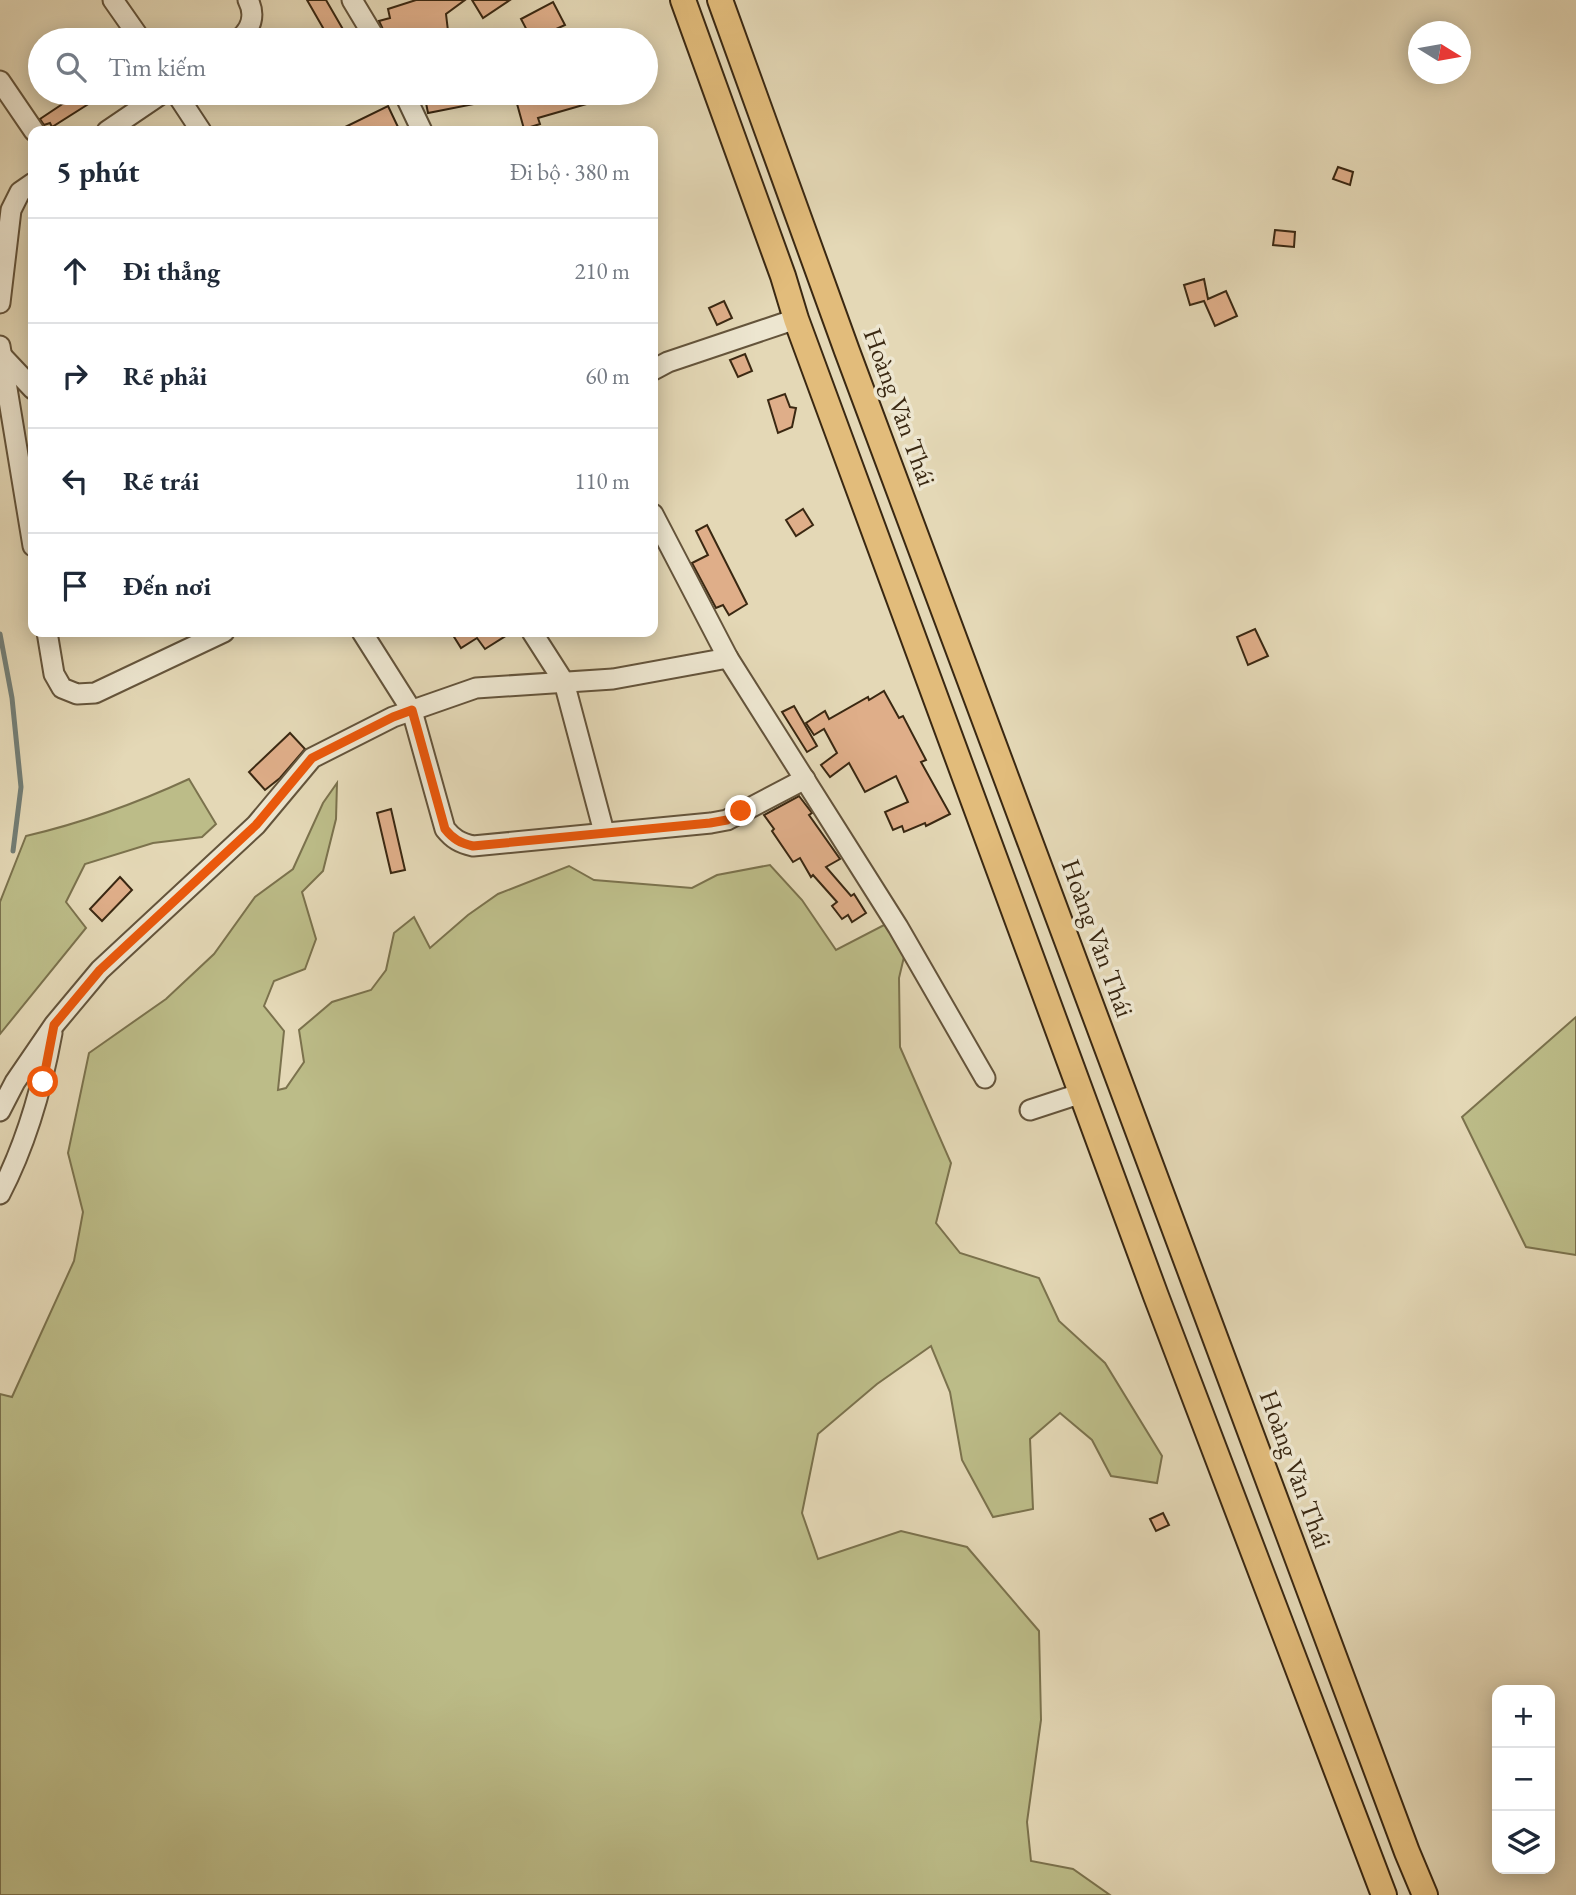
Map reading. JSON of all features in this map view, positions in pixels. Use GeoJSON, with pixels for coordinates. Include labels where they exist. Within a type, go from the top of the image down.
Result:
{"type":"FeatureCollection","features":[{"type":"Feature","properties":{"kind":"main road"},"geometry":{"type":"LineString","coordinates":[[683,0],[783,276],[796,319],[1205,1426],[1384,1895]]}},
{"type":"Feature","properties":{"kind":"main road","name":"Hoàng Văn Thái"},"geometry":{"type":"LineString","coordinates":[[720,0],[831,306],[1425,1895]]}},
{"type":"Feature","properties":{"kind":"main road"},"geometry":{"type":"LineString","coordinates":[[796,319],[831,306]]}},
{"type":"Feature","properties":{"kind":"street"},"geometry":{"type":"LineString","coordinates":[[113,0],[133,28]]}},
{"type":"Feature","properties":{"kind":"street"},"geometry":{"type":"LineString","coordinates":[[248,0],[253,14],[248,28]]}},
{"type":"Feature","properties":{"kind":"street"},"geometry":{"type":"LineString","coordinates":[[352,0],[369,28]]}},
{"type":"Feature","properties":{"kind":"street"},"geometry":{"type":"LineString","coordinates":[[0,81],[31,126]]}},
{"type":"Feature","properties":{"kind":"street"},"geometry":{"type":"LineString","coordinates":[[114,126],[145,105]]}},
{"type":"Feature","properties":{"kind":"street"},"geometry":{"type":"LineString","coordinates":[[184,105],[198,126]]}},
{"type":"Feature","properties":{"kind":"street"},"geometry":{"type":"LineString","coordinates":[[410,105],[420,126]]}},
{"type":"Feature","properties":{"kind":"street"},"geometry":{"type":"LineString","coordinates":[[0,303],[11,210],[20,192],[28,186]]}},
{"type":"Feature","properties":{"kind":"street"},"geometry":{"type":"LineString","coordinates":[[658,367],[796,319]]}},
{"type":"Feature","properties":{"kind":"street"},"geometry":{"type":"LineString","coordinates":[[1,351],[28,383]]}},
{"type":"Feature","properties":{"kind":"street"},"geometry":{"type":"LineString","coordinates":[[1,351],[28,516]]}},
{"type":"Feature","properties":{"kind":"street"},"geometry":{"type":"LineString","coordinates":[[658,524],[728,659],[898,927],[985,1078]]}},
{"type":"Feature","properties":{"kind":"street"},"geometry":{"type":"LineString","coordinates":[[48,637],[54,674],[62,688],[77,694],[95,693],[200,637]]}},
{"type":"Feature","properties":{"kind":"street"},"geometry":{"type":"LineString","coordinates":[[365,637],[412,710],[445,829],[453,838],[473,846],[727,820],[804,779]]}},
{"type":"Feature","properties":{"kind":"street"},"geometry":{"type":"LineString","coordinates":[[535,637],[564,682],[604,832]]}},
{"type":"Feature","properties":{"kind":"street"},"geometry":{"type":"LineString","coordinates":[[0,1111],[15,1083],[54,1025],[100,970],[256,825],[312,758],[393,717],[477,688],[612,678],[728,659]]}},
{"type":"Feature","properties":{"kind":"street"},"geometry":{"type":"LineString","coordinates":[[0,1194],[43,1082],[54,1025]]}},
{"type":"Feature","properties":{"kind":"street"},"geometry":{"type":"LineString","coordinates":[[1030,1110],[1082,1093]]}},
{"type":"Feature","properties":{"kind":"green space"},"geometry":{"type":"Polygon","coordinates":[[[189,779],[216,824],[202,837],[153,843],[85,864],[66,902],[86,928],[0,1034],[0,902],[26,836],[109,812],[189,779]]]}},
{"type":"Feature","properties":{"kind":"green space"},"geometry":{"type":"Polygon","coordinates":[[[337,783],[336,819],[323,871],[302,892],[316,939],[305,969],[274,981],[264,1006],[284,1031],[278,1090],[286,1088],[304,1062],[299,1030],[332,1002],[371,990],[386,970],[394,933],[414,917],[430,948],[468,915],[498,894],[569,866],[594,880],[692,888],[717,875],[770,865],[802,900],[836,950],[886,924],[907,944],[899,978],[900,1047],[951,1163],[936,1223],[960,1253],[1039,1278],[1059,1321],[1105,1363],[1162,1456],[1157,1483],[1111,1476],[1092,1440],[1060,1413],[1030,1439],[1033,1509],[993,1517],[962,1460],[950,1392],[931,1346],[877,1384],[818,1434],[802,1513],[818,1559],[901,1531],[967,1547],[1039,1631],[1041,1720],[1027,1822],[1031,1861],[1073,1869],[1110,1895],[0,1895],[0,1394],[12,1397],[74,1261],[83,1212],[68,1153],[89,1053],[166,999],[214,954],[255,897],[293,869],[323,803],[337,783]]]}},
{"type":"Feature","properties":{"kind":"green space"},"geometry":{"type":"Polygon","coordinates":[[[1576,1017],[1576,1255],[1526,1247],[1462,1117],[1576,1017]]]}},
{"type":"Feature","properties":{"kind":"building"},"geometry":{"type":"Polygon","coordinates":[[[307,0],[326,0],[342,28],[323,28],[307,0]]]}},
{"type":"Feature","properties":{"kind":"building"},"geometry":{"type":"Polygon","coordinates":[[[416,0],[465,0],[446,14],[448,28],[382,28],[379,21],[390,18],[388,9],[416,0]]]}},
{"type":"Feature","properties":{"kind":"building"},"geometry":{"type":"Polygon","coordinates":[[[472,0],[510,0],[483,18],[472,0]]]}},
{"type":"Feature","properties":{"kind":"building"},"geometry":{"type":"Polygon","coordinates":[[[553,2],[565,25],[558,28],[526,28],[521,19],[553,2]]]}},
{"type":"Feature","properties":{"kind":"building"},"geometry":{"type":"Polygon","coordinates":[[[61,105],[87,105],[54,126],[50,123],[44,125],[40,119],[61,105]]]}},
{"type":"Feature","properties":{"kind":"building"},"geometry":{"type":"Polygon","coordinates":[[[426,105],[469,105],[428,113],[426,105]]]}},
{"type":"Feature","properties":{"kind":"building"},"geometry":{"type":"Polygon","coordinates":[[[517,105],[583,105],[538,118],[540,124],[523,126],[517,105]]]}},
{"type":"Feature","properties":{"kind":"building"},"geometry":{"type":"Polygon","coordinates":[[[388,106],[398,126],[347,126],[388,106]]]}},
{"type":"Feature","properties":{"kind":"building"},"geometry":{"type":"Polygon","coordinates":[[[1338,167],[1353,172],[1350,185],[1333,179],[1338,167]]]}},
{"type":"Feature","properties":{"kind":"building"},"geometry":{"type":"Polygon","coordinates":[[[1275,230],[1295,232],[1294,247],[1273,245],[1275,230]]]}},
{"type":"Feature","properties":{"kind":"building"},"geometry":{"type":"Polygon","coordinates":[[[1204,279],[1208,299],[1226,291],[1237,316],[1215,326],[1204,301],[1190,305],[1184,285],[1204,279]]]}},
{"type":"Feature","properties":{"kind":"building"},"geometry":{"type":"Polygon","coordinates":[[[724,301],[732,318],[717,325],[709,308],[724,301]]]}},
{"type":"Feature","properties":{"kind":"building"},"geometry":{"type":"Polygon","coordinates":[[[745,354],[752,371],[738,377],[730,360],[745,354]]]}},
{"type":"Feature","properties":{"kind":"building"},"geometry":{"type":"Polygon","coordinates":[[[785,394],[790,407],[796,408],[792,427],[778,433],[768,400],[785,394]]]}},
{"type":"Feature","properties":{"kind":"building"},"geometry":{"type":"Polygon","coordinates":[[[803,509],[813,525],[796,536],[786,520],[803,509]]]}},
{"type":"Feature","properties":{"kind":"building"},"geometry":{"type":"Polygon","coordinates":[[[707,525],[747,604],[729,615],[723,605],[716,608],[692,563],[708,555],[696,531],[707,525]]]}},
{"type":"Feature","properties":{"kind":"building"},"geometry":{"type":"Polygon","coordinates":[[[1255,629],[1268,656],[1248,665],[1237,637],[1255,629]]]}},
{"type":"Feature","properties":{"kind":"building"},"geometry":{"type":"Polygon","coordinates":[[[454,637],[504,637],[485,649],[477,638],[461,648],[454,637]]]}},
{"type":"Feature","properties":{"kind":"building"},"geometry":{"type":"Polygon","coordinates":[[[884,691],[899,718],[903,716],[926,760],[921,762],[950,814],[926,826],[925,823],[904,832],[902,826],[893,830],[885,812],[908,802],[896,776],[865,792],[849,763],[830,777],[821,765],[837,753],[824,729],[814,735],[806,723],[825,711],[829,719],[884,691]]]}},
{"type":"Feature","properties":{"kind":"building"},"geometry":{"type":"Polygon","coordinates":[[[794,706],[817,746],[807,752],[782,712],[794,706]]]}},
{"type":"Feature","properties":{"kind":"building"},"geometry":{"type":"Polygon","coordinates":[[[290,733],[305,749],[280,778],[265,790],[249,772],[290,733]]]}},
{"type":"Feature","properties":{"kind":"building"},"geometry":{"type":"Polygon","coordinates":[[[799,796],[840,859],[826,867],[851,896],[854,894],[866,913],[852,922],[848,915],[842,919],[832,906],[837,902],[813,875],[811,877],[800,858],[793,862],[764,815],[799,796]]]}},
{"type":"Feature","properties":{"kind":"building"},"geometry":{"type":"Polygon","coordinates":[[[391,809],[405,870],[391,873],[377,813],[391,809]]]}},
{"type":"Feature","properties":{"kind":"building"},"geometry":{"type":"Polygon","coordinates":[[[120,877],[132,890],[102,921],[90,909],[120,877]]]}},
{"type":"Feature","properties":{"kind":"building"},"geometry":{"type":"Polygon","coordinates":[[[1163,1513],[1169,1525],[1156,1531],[1150,1519],[1163,1513]]]}},
{"type":"Feature","properties":{"kind":"waterway"},"geometry":{"type":"LineString","coordinates":[[0,634],[12,698],[21,787],[13,851]]}},
{"type":"Feature","properties":{"kind":"route"},"geometry":{"type":"LineString","coordinates":[[43,1082],[54,1025],[100,970],[256,825],[312,758],[393,717],[412,710],[445,829],[453,838],[473,846],[710,823],[727,820],[741,811]]}}]}
